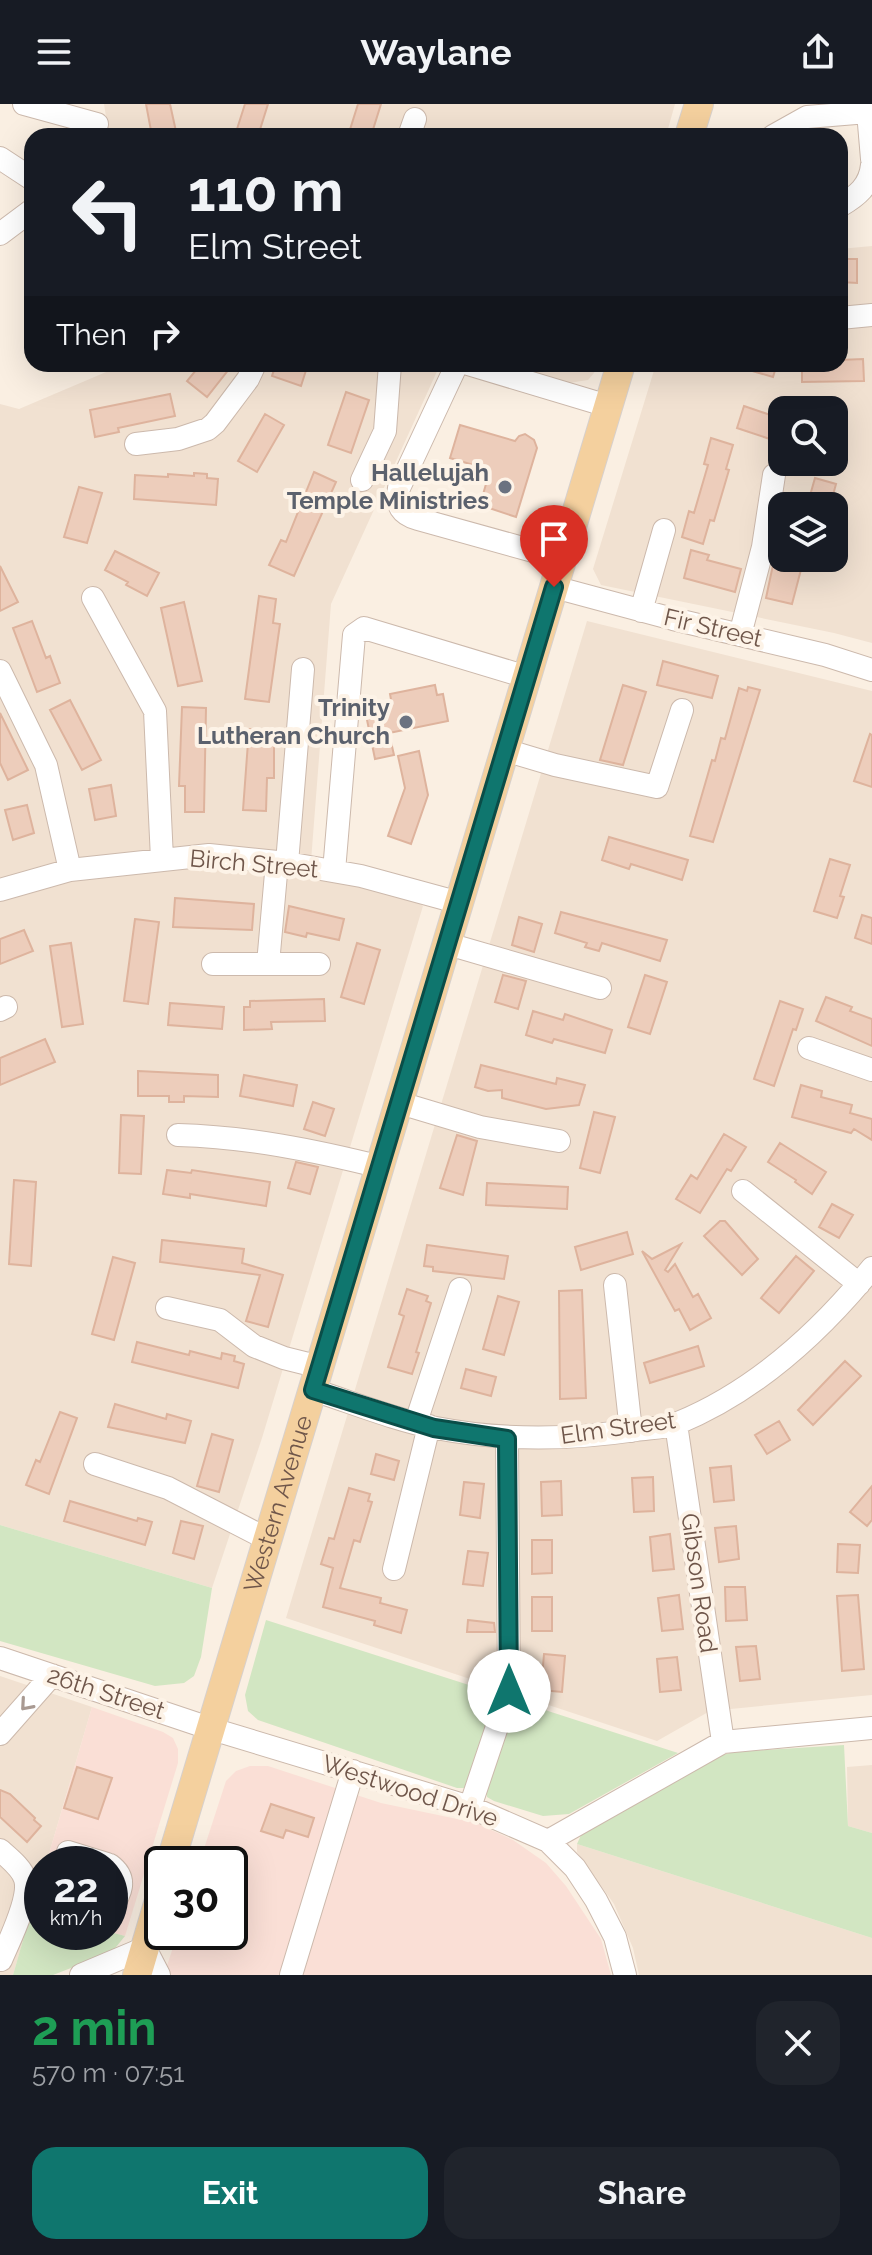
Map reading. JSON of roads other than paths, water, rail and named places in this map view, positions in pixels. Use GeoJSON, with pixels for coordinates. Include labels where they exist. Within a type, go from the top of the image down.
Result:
{"type":"FeatureCollection","features":[{"type":"Feature","properties":{"kind":"main road"},"geometry":{"type":"LineString","coordinates":[[692,128],[699,104]]}},
{"type":"Feature","properties":{"kind":"main road","name":"Western Avenue"},"geometry":{"type":"LineString","coordinates":[[176,1846],[619,372]]}},
{"type":"Feature","properties":{"kind":"main road"},"geometry":{"type":"LineString","coordinates":[[137,1975],[144,1950]]}},
{"type":"Feature","properties":{"kind":"street"},"geometry":{"type":"LineString","coordinates":[[24,104],[97,121]]}},
{"type":"Feature","properties":{"kind":"street"},"geometry":{"type":"LineString","coordinates":[[787,128],[807,117],[868,108],[872,162],[867,184],[859,195],[848,201]]}},
{"type":"Feature","properties":{"kind":"street"},"geometry":{"type":"LineString","coordinates":[[0,158],[24,174]]}},
{"type":"Feature","properties":{"kind":"street"},"geometry":{"type":"LineString","coordinates":[[0,234],[24,216]]}},
{"type":"Feature","properties":{"kind":"street"},"geometry":{"type":"LineString","coordinates":[[848,317],[872,315]]}},
{"type":"Feature","properties":{"kind":"street"},"geometry":{"type":"LineString","coordinates":[[136,444],[178,439],[208,429],[251,372]]}},
{"type":"Feature","properties":{"kind":"street"},"geometry":{"type":"LineString","coordinates":[[362,480],[385,431],[389,372]]}},
{"type":"Feature","properties":{"kind":"street"},"geometry":{"type":"LineString","coordinates":[[453,372],[399,488],[399,506],[404,515],[562,559]]}},
{"type":"Feature","properties":{"kind":"street"},"geometry":{"type":"LineString","coordinates":[[514,372],[608,406]]}},
{"type":"Feature","properties":{"kind":"street"},"geometry":{"type":"LineString","coordinates":[[740,635],[763,547],[774,476]]}},
{"type":"Feature","properties":{"kind":"street"},"geometry":{"type":"LineString","coordinates":[[641,611],[664,530]]}},
{"type":"Feature","properties":{"kind":"street","name":"Fir Street"},"geometry":{"type":"LineString","coordinates":[[554,587],[825,655],[872,670]]}},
{"type":"Feature","properties":{"kind":"street"},"geometry":{"type":"LineString","coordinates":[[93,598],[155,711],[162,859]]}},
{"type":"Feature","properties":{"kind":"street"},"geometry":{"type":"LineString","coordinates":[[334,871],[354,635],[364,628],[527,677]]}},
{"type":"Feature","properties":{"kind":"street"},"geometry":{"type":"LineString","coordinates":[[268,964],[303,669]]}},
{"type":"Feature","properties":{"kind":"street"},"geometry":{"type":"LineString","coordinates":[[0,671],[46,765],[70,870]]}},
{"type":"Feature","properties":{"kind":"street"},"geometry":{"type":"LineString","coordinates":[[505,750],[555,765],[657,787],[682,710]]}},
{"type":"Feature","properties":{"kind":"street","name":"Birch Street"},"geometry":{"type":"LineString","coordinates":[[0,890],[70,870],[209,855],[334,871],[460,903]]}},
{"type":"Feature","properties":{"kind":"street"},"geometry":{"type":"LineString","coordinates":[[448,944],[600,988]]}},
{"type":"Feature","properties":{"kind":"street"},"geometry":{"type":"LineString","coordinates":[[213,964],[319,964]]}},
{"type":"Feature","properties":{"kind":"street"},"geometry":{"type":"LineString","coordinates":[[809,1048],[872,1070]]}},
{"type":"Feature","properties":{"kind":"street"},"geometry":{"type":"LineString","coordinates":[[400,1103],[480,1127],[559,1141]]}},
{"type":"Feature","properties":{"kind":"street"},"geometry":{"type":"LineString","coordinates":[[178,1135],[218,1136],[276,1144],[381,1167]]}},
{"type":"Feature","properties":{"kind":"street"},"geometry":{"type":"LineString","coordinates":[[743,1191],[865,1276]]}},
{"type":"Feature","properties":{"kind":"street","name":"Elm Street"},"geometry":{"type":"LineString","coordinates":[[167,1308],[220,1320],[254,1346],[284,1358],[317,1379],[423,1424],[507,1439],[591,1437],[676,1424],[722,1401],[783,1360],[839,1309],[865,1276]]}},
{"type":"Feature","properties":{"kind":"street"},"geometry":{"type":"LineString","coordinates":[[615,1285],[631,1431]]}},
{"type":"Feature","properties":{"kind":"street"},"geometry":{"type":"LineString","coordinates":[[394,1569],[423,1424],[460,1289]]}},
{"type":"Feature","properties":{"kind":"street","name":"Gibson Road"},"geometry":{"type":"LineString","coordinates":[[676,1424],[723,1742]]}},
{"type":"Feature","properties":{"kind":"street"},"geometry":{"type":"LineString","coordinates":[[470,1807],[509,1691],[507,1439]]}},
{"type":"Feature","properties":{"kind":"street"},"geometry":{"type":"LineString","coordinates":[[95,1464],[168,1488],[269,1540]]}},
{"type":"Feature","properties":{"kind":"street","name":"26th Street"},"geometry":{"type":"LineString","coordinates":[[0,1658],[212,1729]]}},
{"type":"Feature","properties":{"kind":"street"},"geometry":{"type":"LineString","coordinates":[[0,1734],[52,1675]]}},
{"type":"Feature","properties":{"kind":"street"},"geometry":{"type":"LineString","coordinates":[[548,1841],[723,1742],[872,1728]]}},
{"type":"Feature","properties":{"kind":"street","name":"Westwood Drive"},"geometry":{"type":"LineString","coordinates":[[212,1729],[470,1807],[548,1841],[575,1868],[596,1900],[615,1937],[625,1975]]}},
{"type":"Feature","properties":{"kind":"street"},"geometry":{"type":"LineString","coordinates":[[291,1975],[353,1771]]}},
{"type":"Feature","properties":{"kind":"street"},"geometry":{"type":"LineString","coordinates":[[0,1850],[25,1878],[26,1887],[22,1907],[1,1960]]}},
{"type":"Feature","properties":{"kind":"street"},"geometry":{"type":"LineString","coordinates":[[81,1975],[144,1948]]}},
{"type":"Feature","properties":{"kind":"street"},"geometry":{"type":"LineString","coordinates":[[146,1950],[159,1975]]}},
{"type":"Feature","properties":{"kind":"place","name":"Hallelujah Temple Ministries"},"geometry":{"type":"Point","coordinates":[505,487]}},
{"type":"Feature","properties":{"kind":"place","name":"Trinity Lutheran Church"},"geometry":{"type":"Point","coordinates":[406,722]}}]}
